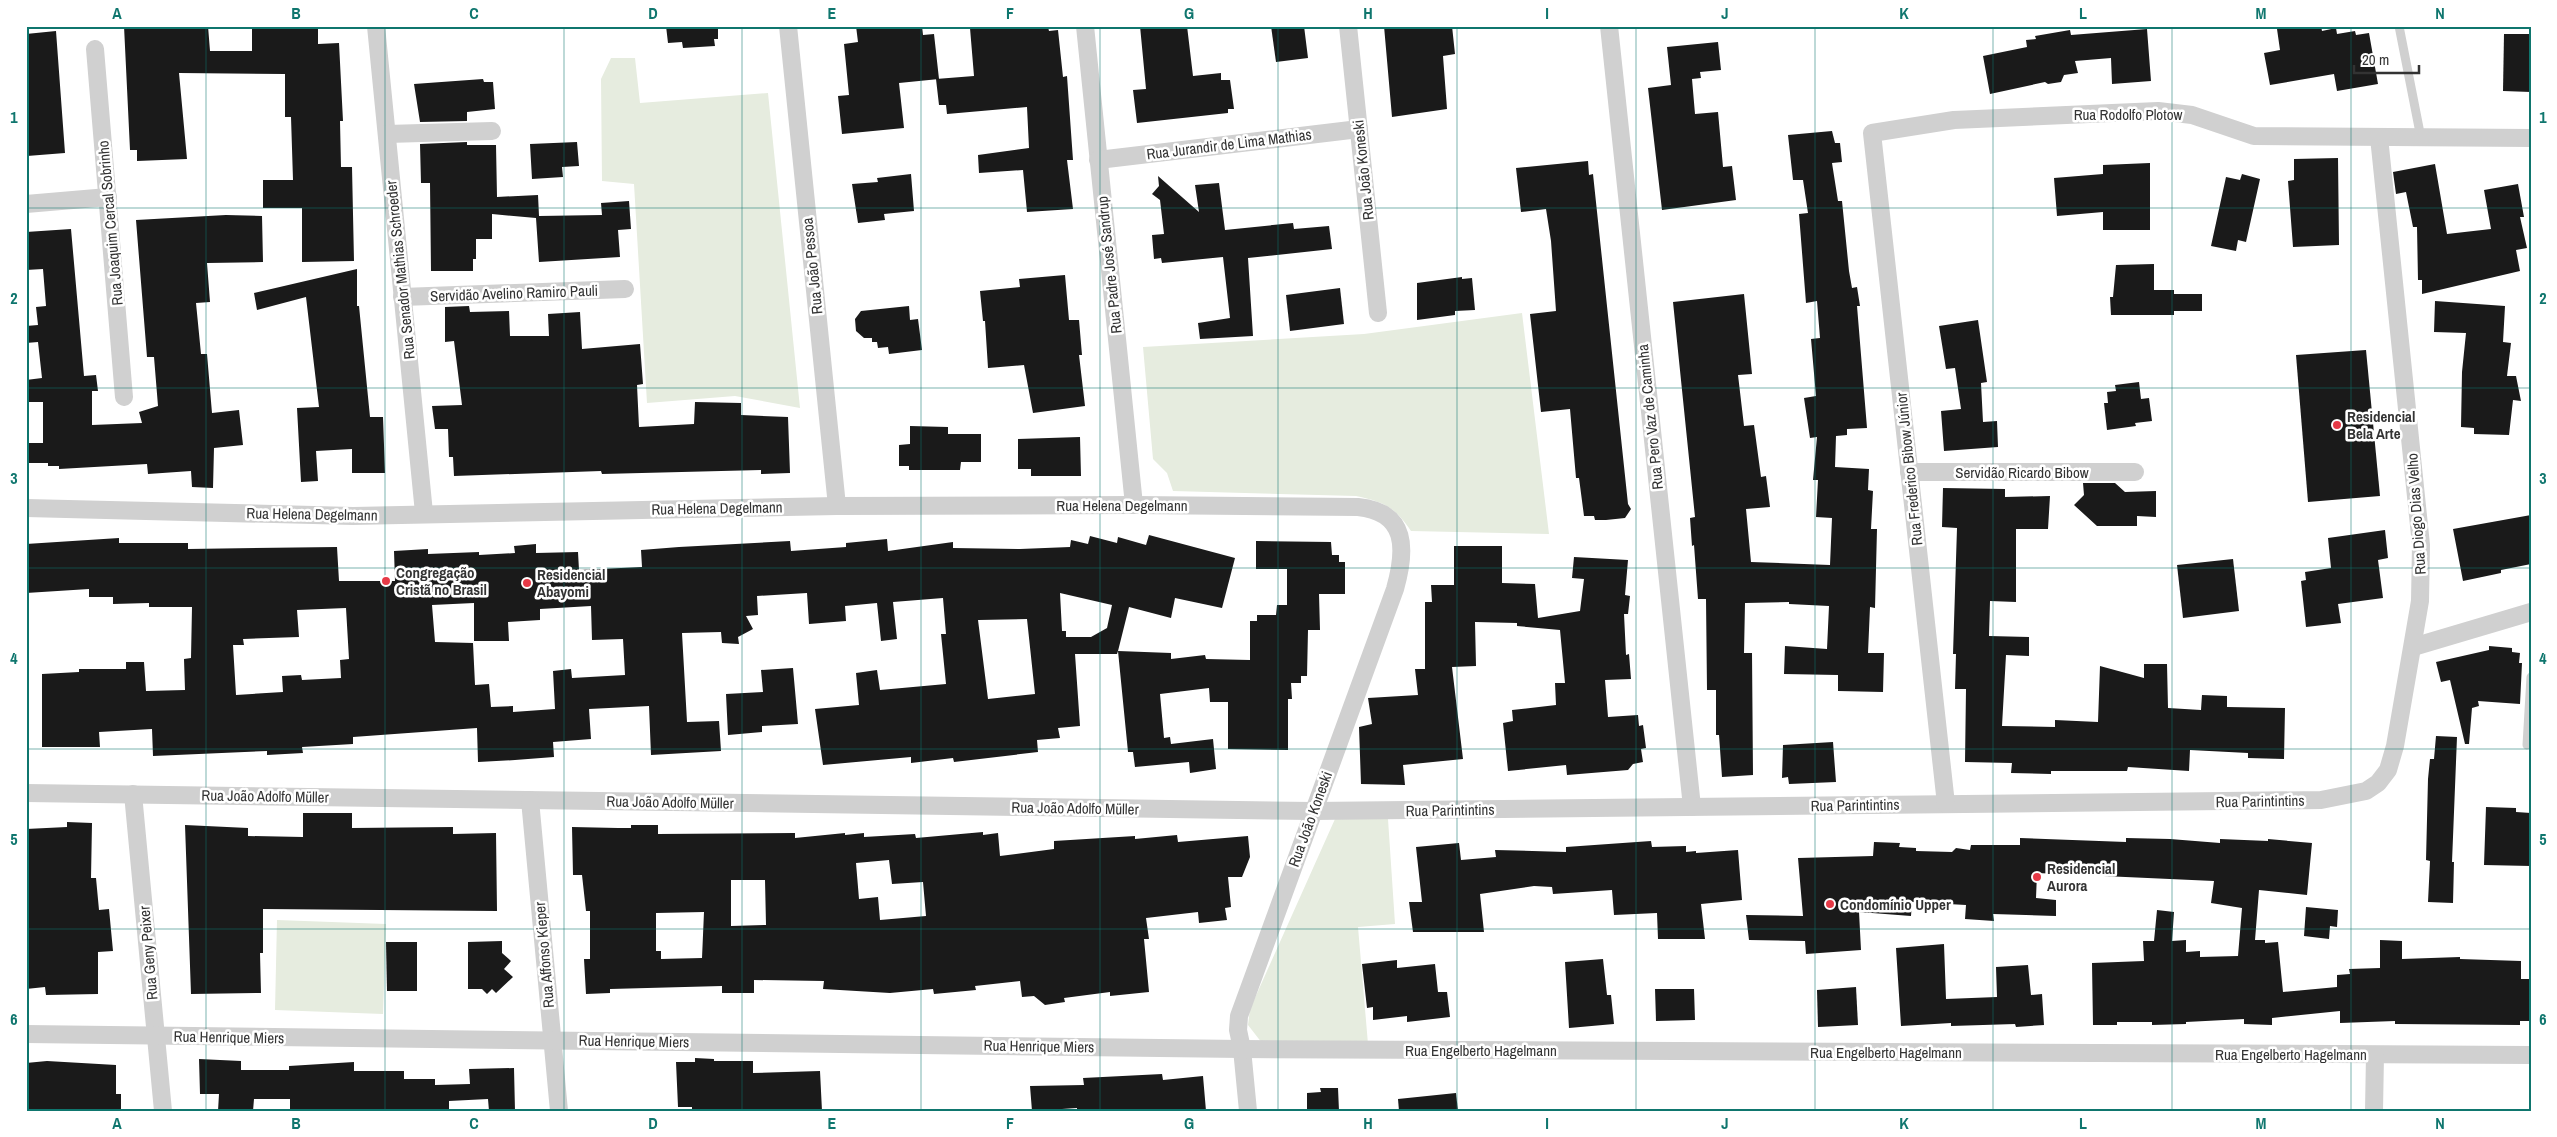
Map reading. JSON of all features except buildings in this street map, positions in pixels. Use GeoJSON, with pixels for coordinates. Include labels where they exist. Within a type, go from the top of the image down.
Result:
{"type":"FeatureCollection","features":[{"type":"Feature","properties":{"kind":"street","name":"Rua Senador Mathias Schroeder"},"geometry":{"type":"LineString","coordinates":[[376,26],[424,514]]}},
{"type":"Feature","properties":{"kind":"street","name":"Rua João Pessoa"},"geometry":{"type":"LineString","coordinates":[[788,26],[837,506]]}},
{"type":"Feature","properties":{"kind":"street","name":"Rua Padre José Sandrup"},"geometry":{"type":"LineString","coordinates":[[1085,26],[1134,505]]}},
{"type":"Feature","properties":{"kind":"street","name":"Rua João Koneski"},"geometry":{"type":"LineString","coordinates":[[1348,26],[1378,313]]}},
{"type":"Feature","properties":{"kind":"street","name":"Rua Pero Vaz de Caminha"},"geometry":{"type":"LineString","coordinates":[[1608,26],[1692,807]]}},
{"type":"Feature","properties":{"kind":"street","name":"Rua Joaquim Cercal Sobrinho"},"geometry":{"type":"LineString","coordinates":[[95,49],[124,397]]}},
{"type":"Feature","properties":{"kind":"street","name":"Rua Rodolfo Plotow"},"geometry":{"type":"LineString","coordinates":[[1872,133],[1954,120],[2158,111],[2192,115],[2254,136],[2531,138]]}},
{"type":"Feature","properties":{"kind":"street","name":"Rua Jurandir de Lima Mathias"},"geometry":{"type":"LineString","coordinates":[[1098,160],[1359,129]]}},
{"type":"Feature","properties":{"kind":"street"},"geometry":{"type":"LineString","coordinates":[[387,134],[492,132]]}},
{"type":"Feature","properties":{"kind":"street","name":"Rua Frederico Bibow Júnior"},"geometry":{"type":"LineString","coordinates":[[1872,133],[1946,804]]}},
{"type":"Feature","properties":{"kind":"street","name":"Rua Diogo Dias Velho"},"geometry":{"type":"LineString","coordinates":[[2379,137],[2421,545],[2420,601],[2395,746],[2388,770]]}},
{"type":"Feature","properties":{"kind":"street"},"geometry":{"type":"LineString","coordinates":[[26,204],[108,197]]}},
{"type":"Feature","properties":{"kind":"street","name":"Servidão Avelino Ramiro Pauli"},"geometry":{"type":"LineString","coordinates":[[402,297],[625,289]]}},
{"type":"Feature","properties":{"kind":"street","name":"Servidão Ricardo Bibow"},"geometry":{"type":"LineString","coordinates":[[1909,472],[2135,472]]}},
{"type":"Feature","properties":{"kind":"street","name":"Rua Helena Degelmann"},"geometry":{"type":"LineString","coordinates":[[26,508],[353,516],[837,506],[1134,505],[1358,507],[1373,509],[1383,513],[1398,530]]}},
{"type":"Feature","properties":{"kind":"street","name":"Rua João Koneski"},"geometry":{"type":"LineString","coordinates":[[1248,1111],[1242,1048],[1238,1030],[1239,1016],[1395,589],[1401,568],[1402,548],[1398,530]]}},
{"type":"Feature","properties":{"kind":"street"},"geometry":{"type":"LineString","coordinates":[[2413,647],[2531,612]]}},
{"type":"Feature","properties":{"kind":"street","name":"Rua Parintintins"},"geometry":{"type":"LineString","coordinates":[[1313,811],[2321,800],[2366,791],[2378,783],[2388,770]]}},
{"type":"Feature","properties":{"kind":"street","name":"Rua João Adolfo Müller"},"geometry":{"type":"LineString","coordinates":[[26,793],[1313,811]]}},
{"type":"Feature","properties":{"kind":"street","name":"Rua Geny Peixer"},"geometry":{"type":"LineString","coordinates":[[133,794],[163,1111]]}},
{"type":"Feature","properties":{"kind":"street","name":"Rua Affonso Kieper"},"geometry":{"type":"LineString","coordinates":[[530,800],[559,1111]]}},
{"type":"Feature","properties":{"kind":"street","name":"Rua Henrique Miers"},"geometry":{"type":"LineString","coordinates":[[26,1034],[1242,1048]]}},
{"type":"Feature","properties":{"kind":"street","name":"Rua Engelberto Hagelmann"},"geometry":{"type":"LineString","coordinates":[[1242,1048],[2531,1056]]}},
{"type":"Feature","properties":{"kind":"street"},"geometry":{"type":"LineString","coordinates":[[2374,1111],[2375,1055]]}},
{"type":"Feature","properties":{"kind":"lane"},"geometry":{"type":"LineString","coordinates":[[2399,26],[2421,138]]}},
{"type":"Feature","properties":{"kind":"lane"},"geometry":{"type":"LineString","coordinates":[[2527,745],[2531,676]]}},
{"type":"Feature","properties":{"kind":"shaded area"},"geometry":{"type":"Polygon","coordinates":[[[611,58],[635,58],[640,103],[768,93],[800,408],[735,396],[647,403],[634,184],[602,181],[601,79],[611,58]]]}},
{"type":"Feature","properties":{"kind":"shaded area"},"geometry":{"type":"Polygon","coordinates":[[[1522,313],[1549,534],[1411,531],[1400,516],[1388,507],[1381,503],[1356,496],[1173,491],[1167,473],[1153,459],[1143,347],[1364,334],[1522,313]]]}},
{"type":"Feature","properties":{"kind":"shaded area"},"geometry":{"type":"Polygon","coordinates":[[[1335,819],[1388,819],[1395,924],[1358,927],[1368,1044],[1262,1043],[1248,1025],[1250,1009],[1335,819]]]}},
{"type":"Feature","properties":{"kind":"shaded area"},"geometry":{"type":"Polygon","coordinates":[[[277,920],[386,924],[383,1014],[275,1010],[277,920]]]}},
{"type":"Feature","properties":{"kind":"place","name":"Residencial Bela Arte"},"geometry":{"type":"Point","coordinates":[2337,425]}},
{"type":"Feature","properties":{"kind":"place","name":"Congregação Cristã no Brasil"},"geometry":{"type":"Point","coordinates":[386,581]}},
{"type":"Feature","properties":{"kind":"place","name":"Residencial Abayomi"},"geometry":{"type":"Point","coordinates":[527,583]}},
{"type":"Feature","properties":{"kind":"place","name":"Residencial Aurora"},"geometry":{"type":"Point","coordinates":[2037,877]}},
{"type":"Feature","properties":{"kind":"place","name":"Condomínio Upper"},"geometry":{"type":"Point","coordinates":[1830,904]}}]}
